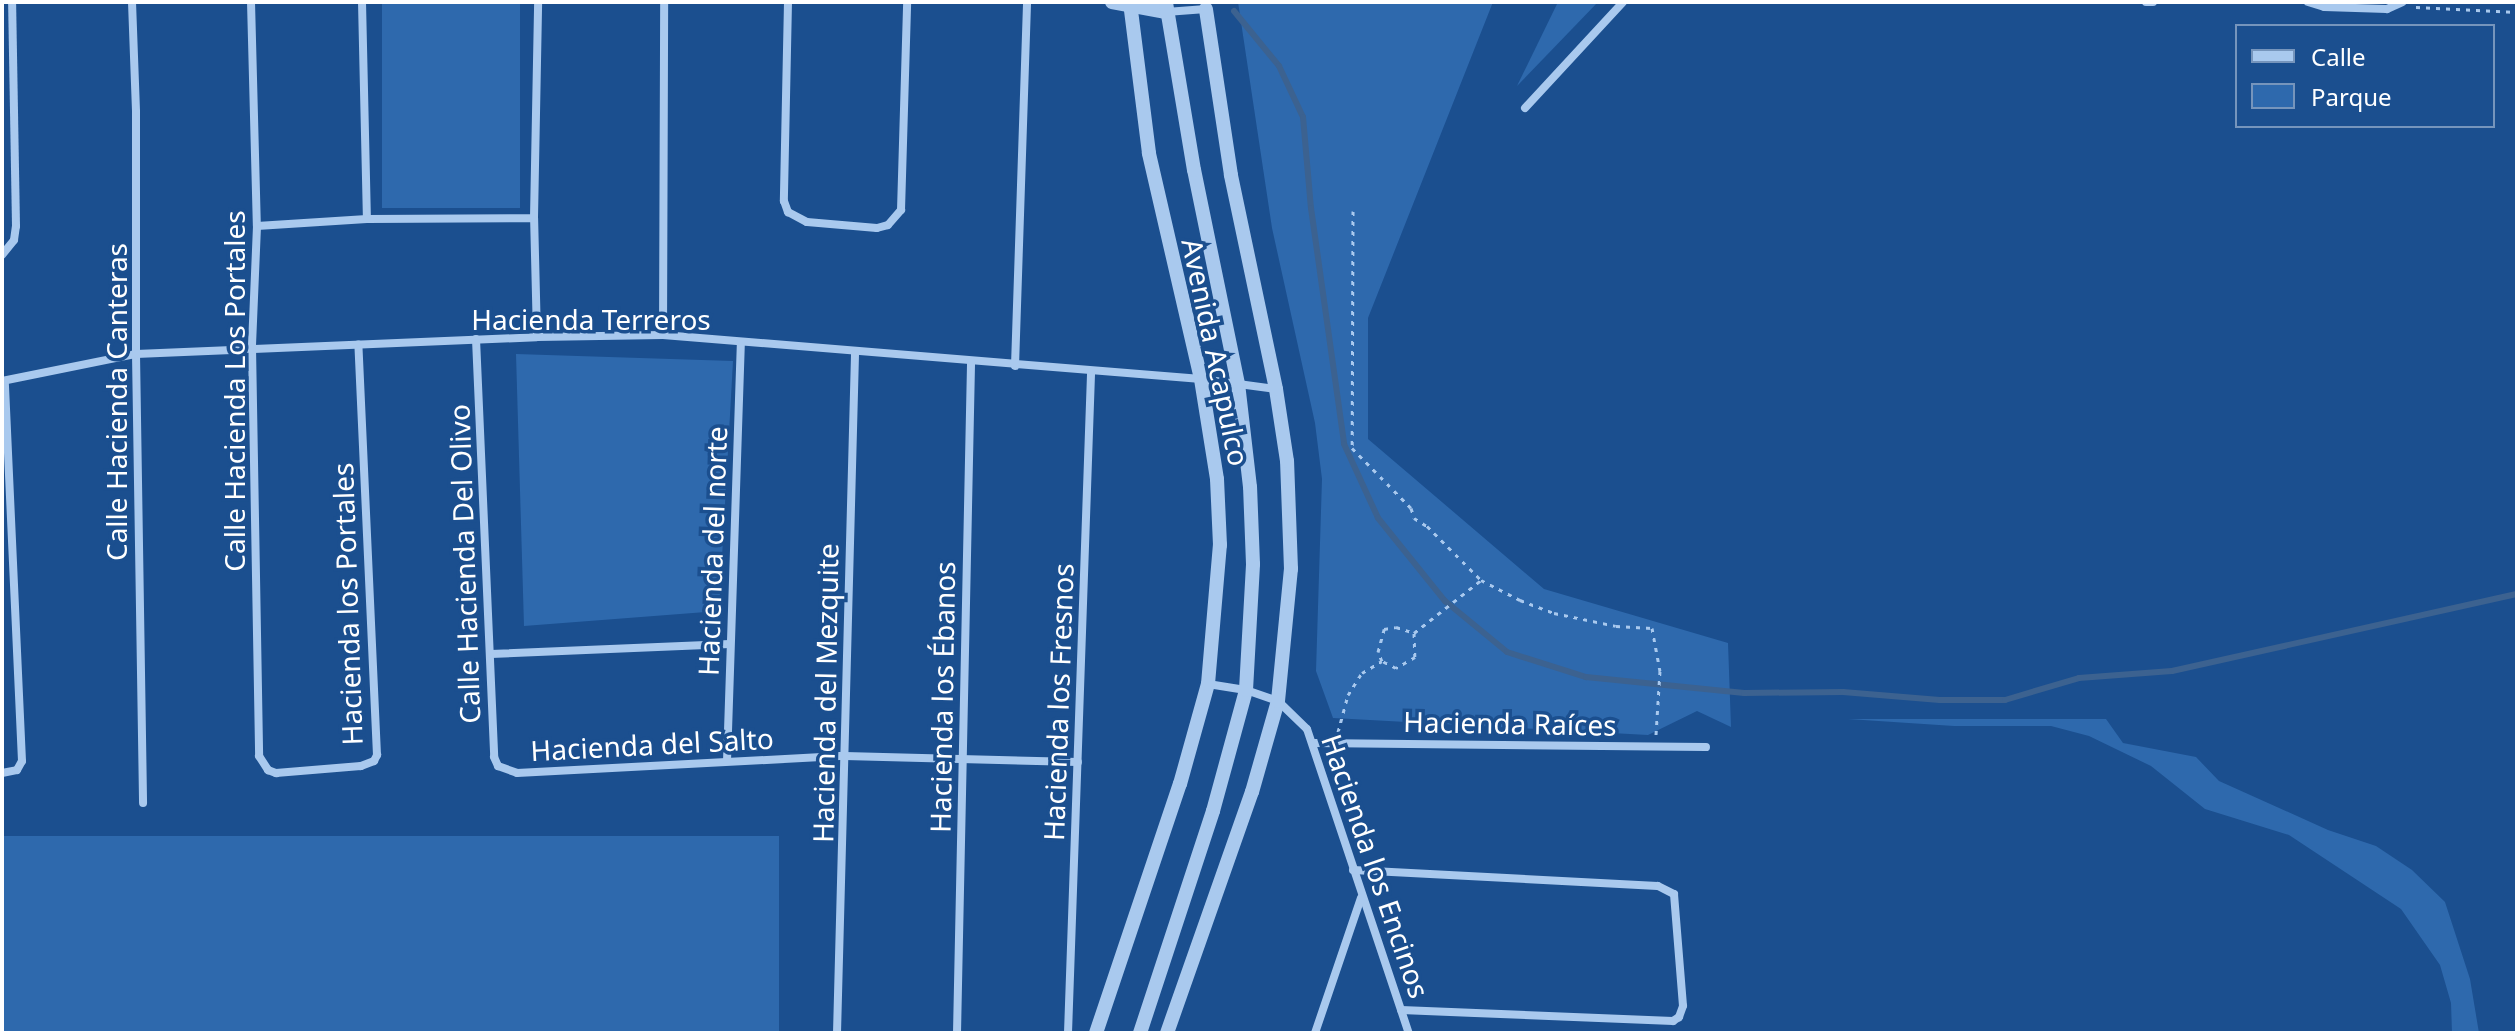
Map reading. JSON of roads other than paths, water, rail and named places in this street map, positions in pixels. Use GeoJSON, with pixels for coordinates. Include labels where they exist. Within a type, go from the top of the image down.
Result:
{"type":"FeatureCollection","features":[{"type":"Feature","properties":{"kind":"street"},"geometry":{"type":"LineString","coordinates":[[2,255],[14,240],[16,226],[12,2]]}},
{"type":"Feature","properties":{"kind":"street","name":"Calle Hacienda Canteras"},"geometry":{"type":"LineString","coordinates":[[132,2],[137,128],[136,354],[143,803]]}},
{"type":"Feature","properties":{"kind":"street","name":"Calle Hacienda Los Portales"},"geometry":{"type":"LineString","coordinates":[[251,2],[257,226],[252,347],[259,756],[268,770],[276,773]]}},
{"type":"Feature","properties":{"kind":"street"},"geometry":{"type":"LineString","coordinates":[[362,2],[367,219]]}},
{"type":"Feature","properties":{"kind":"street"},"geometry":{"type":"LineString","coordinates":[[537,337],[534,218],[538,2]]}},
{"type":"Feature","properties":{"kind":"street"},"geometry":{"type":"LineString","coordinates":[[663,335],[664,2]]}},
{"type":"Feature","properties":{"kind":"street"},"geometry":{"type":"LineString","coordinates":[[788,2],[784,201],[788,212],[807,222],[877,228],[888,225],[901,210],[907,2]]}},
{"type":"Feature","properties":{"kind":"street"},"geometry":{"type":"LineString","coordinates":[[1015,366],[1027,2]]}},
{"type":"Feature","properties":{"kind":"street"},"geometry":{"type":"LineString","coordinates":[[1112,2],[1166,7],[1206,5]]}},
{"type":"Feature","properties":{"kind":"street"},"geometry":{"type":"LineString","coordinates":[[1525,108],[1623,2]]}},
{"type":"Feature","properties":{"kind":"street"},"geometry":{"type":"LineString","coordinates":[[2146,2],[2153,2]]}},
{"type":"Feature","properties":{"kind":"street"},"geometry":{"type":"LineString","coordinates":[[2308,2],[2324,7],[2387,9],[2402,4]]}},
{"type":"Feature","properties":{"kind":"street","name":"Avenida Acapulco"},"geometry":{"type":"LineString","coordinates":[[1096,1033],[1180,784],[1208,684],[1220,545],[1217,479],[1201,379],[1149,153],[1131,5]]}},
{"type":"Feature","properties":{"kind":"street","name":"Avenida Acapulco"},"geometry":{"type":"LineString","coordinates":[[1167,1033],[1252,792],[1278,701],[1289,611],[1291,526],[1287,461],[1276,389],[1231,175],[1206,5]]}},
{"type":"Feature","properties":{"kind":"street","name":"Avenida Acapulco"},"geometry":{"type":"LineString","coordinates":[[1140,1033],[1213,811],[1246,690],[1253,564],[1250,487],[1238,384],[1166,7]]}},
{"type":"Feature","properties":{"kind":"street"},"geometry":{"type":"LineString","coordinates":[[257,226],[367,219],[534,218]]}},
{"type":"Feature","properties":{"kind":"street","name":"Hacienda Terreros"},"geometry":{"type":"LineString","coordinates":[[3,381],[136,354],[252,347],[663,335],[855,354],[1201,379],[1276,389]]}},
{"type":"Feature","properties":{"kind":"street","name":"Calle Hacienda Del Olivo"},"geometry":{"type":"LineString","coordinates":[[476,339],[494,757],[498,766],[517,773]]}},
{"type":"Feature","properties":{"kind":"street","name":"Hacienda del norte"},"geometry":{"type":"LineString","coordinates":[[727,761],[741,343]]}},
{"type":"Feature","properties":{"kind":"street","name":"Hacienda los Portales"},"geometry":{"type":"LineString","coordinates":[[276,773],[361,766],[374,761],[377,755],[358,344]]}},
{"type":"Feature","properties":{"kind":"street","name":"Hacienda del Mezquite"},"geometry":{"type":"LineString","coordinates":[[837,1033],[855,354]]}},
{"type":"Feature","properties":{"kind":"street","name":"Hacienda los Ébanos"},"geometry":{"type":"LineString","coordinates":[[957,1033],[971,362]]}},
{"type":"Feature","properties":{"kind":"street","name":"Hacienda los Fresnos"},"geometry":{"type":"LineString","coordinates":[[1068,1033],[1091,373]]}},
{"type":"Feature","properties":{"kind":"street"},"geometry":{"type":"LineString","coordinates":[[2,773],[17,770],[22,761],[3,381]]}},
{"type":"Feature","properties":{"kind":"street"},"geometry":{"type":"LineString","coordinates":[[491,654],[730,644]]}},
{"type":"Feature","properties":{"kind":"street","name":"Hacienda los Encinos"},"geometry":{"type":"LineString","coordinates":[[1208,684],[1246,690],[1278,701],[1295,715],[1314,743],[1362,898],[1409,1033]]}},
{"type":"Feature","properties":{"kind":"street","name":"Hacienda Raíces"},"geometry":{"type":"LineString","coordinates":[[1314,743],[1706,747]]}},
{"type":"Feature","properties":{"kind":"street","name":"Hacienda del Salto"},"geometry":{"type":"LineString","coordinates":[[517,773],[845,756],[1078,762]]}},
{"type":"Feature","properties":{"kind":"street"},"geometry":{"type":"LineString","coordinates":[[1353,870],[1658,886],[1674,894],[1683,1006],[1679,1017],[1673,1021],[1401,1010]]}},
{"type":"Feature","properties":{"kind":"street"},"geometry":{"type":"LineString","coordinates":[[1315,1033],[1362,898]]}},
{"type":"Feature","properties":{"kind":"waterway"},"geometry":{"type":"LineString","coordinates":[[1234,11],[1279,66],[1303,117],[1311,208],[1344,444],[1378,518],[1445,601],[1507,652],[1586,677],[1744,693],[1843,692],[1940,700],[2005,700],[2079,678],[2172,671],[2517,594]]}}]}
